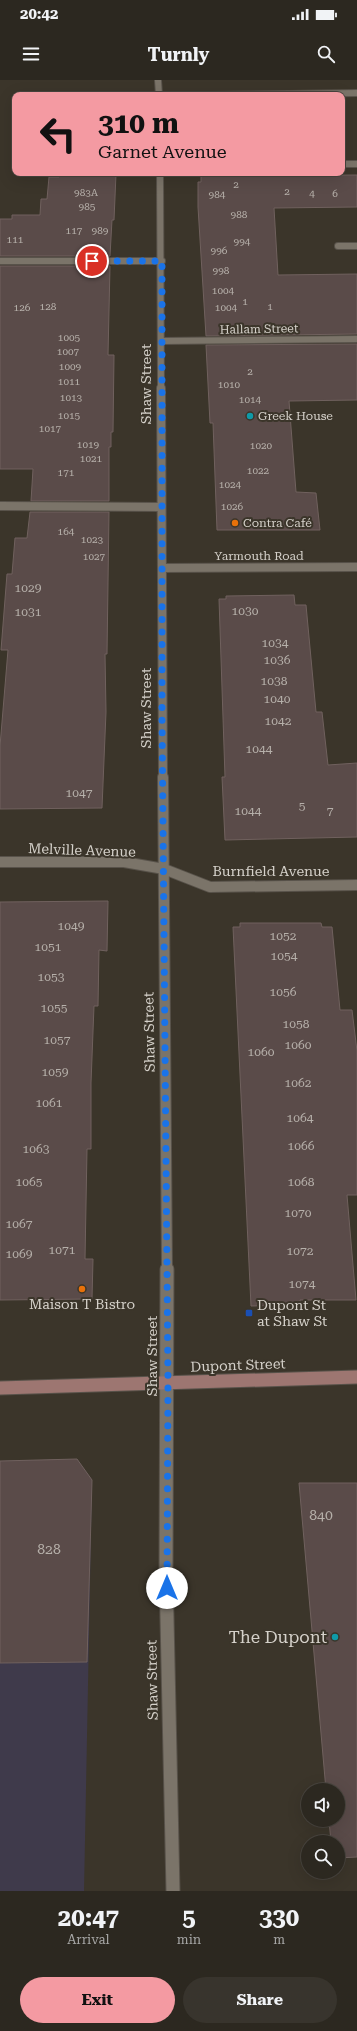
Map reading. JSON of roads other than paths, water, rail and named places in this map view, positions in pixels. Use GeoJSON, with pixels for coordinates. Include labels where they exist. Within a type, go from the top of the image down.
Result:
{"type":"FeatureCollection","features":[{"type":"Feature","properties":{"kind":"main road","name":"Dupont Street"},"geometry":{"type":"LineString","coordinates":[[0,1388],[357,1377]]}},
{"type":"Feature","properties":{"kind":"street"},"geometry":{"type":"LineString","coordinates":[[158,80],[159,92]]}},
{"type":"Feature","properties":{"kind":"street"},"geometry":{"type":"LineString","coordinates":[[345,93],[357,93]]}},
{"type":"Feature","properties":{"kind":"street"},"geometry":{"type":"LineString","coordinates":[[345,164],[357,164]]}},
{"type":"Feature","properties":{"kind":"street","name":"Shaw Street"},"geometry":{"type":"LineString","coordinates":[[160,176],[162,261],[162,568],[168,1382],[167,1664],[173,1891]]}},
{"type":"Feature","properties":{"kind":"street"},"geometry":{"type":"LineString","coordinates":[[338,246],[357,246]]}},
{"type":"Feature","properties":{"kind":"street"},"geometry":{"type":"LineString","coordinates":[[0,261],[162,261]]}},
{"type":"Feature","properties":{"kind":"street","name":"Hallam Street"},"geometry":{"type":"LineString","coordinates":[[162,341],[357,339]]}},
{"type":"Feature","properties":{"kind":"street"},"geometry":{"type":"LineString","coordinates":[[0,506],[162,506]]}},
{"type":"Feature","properties":{"kind":"street","name":"Yarmouth Road"},"geometry":{"type":"LineString","coordinates":[[162,568],[357,567]]}},
{"type":"Feature","properties":{"kind":"street","name":"Melville Avenue"},"geometry":{"type":"LineString","coordinates":[[0,862],[124,862],[164,869]]}},
{"type":"Feature","properties":{"kind":"street","name":"Burnfield Avenue"},"geometry":{"type":"LineString","coordinates":[[164,869],[210,888],[357,885]]}},
{"type":"Feature","properties":{"kind":"place","name":"Greek House"},"geometry":{"type":"Point","coordinates":[250,416]}},
{"type":"Feature","properties":{"kind":"place","name":"Contra Café"},"geometry":{"type":"Point","coordinates":[235,523]}},
{"type":"Feature","properties":{"kind":"place","name":"Maison T Bistro"},"geometry":{"type":"Point","coordinates":[82,1289]}},
{"type":"Feature","properties":{"kind":"place","name":"Dupont St at Shaw St"},"geometry":{"type":"Point","coordinates":[249,1313]}},
{"type":"Feature","properties":{"kind":"place","name":"The Dupont"},"geometry":{"type":"Point","coordinates":[335,1637]}}]}
